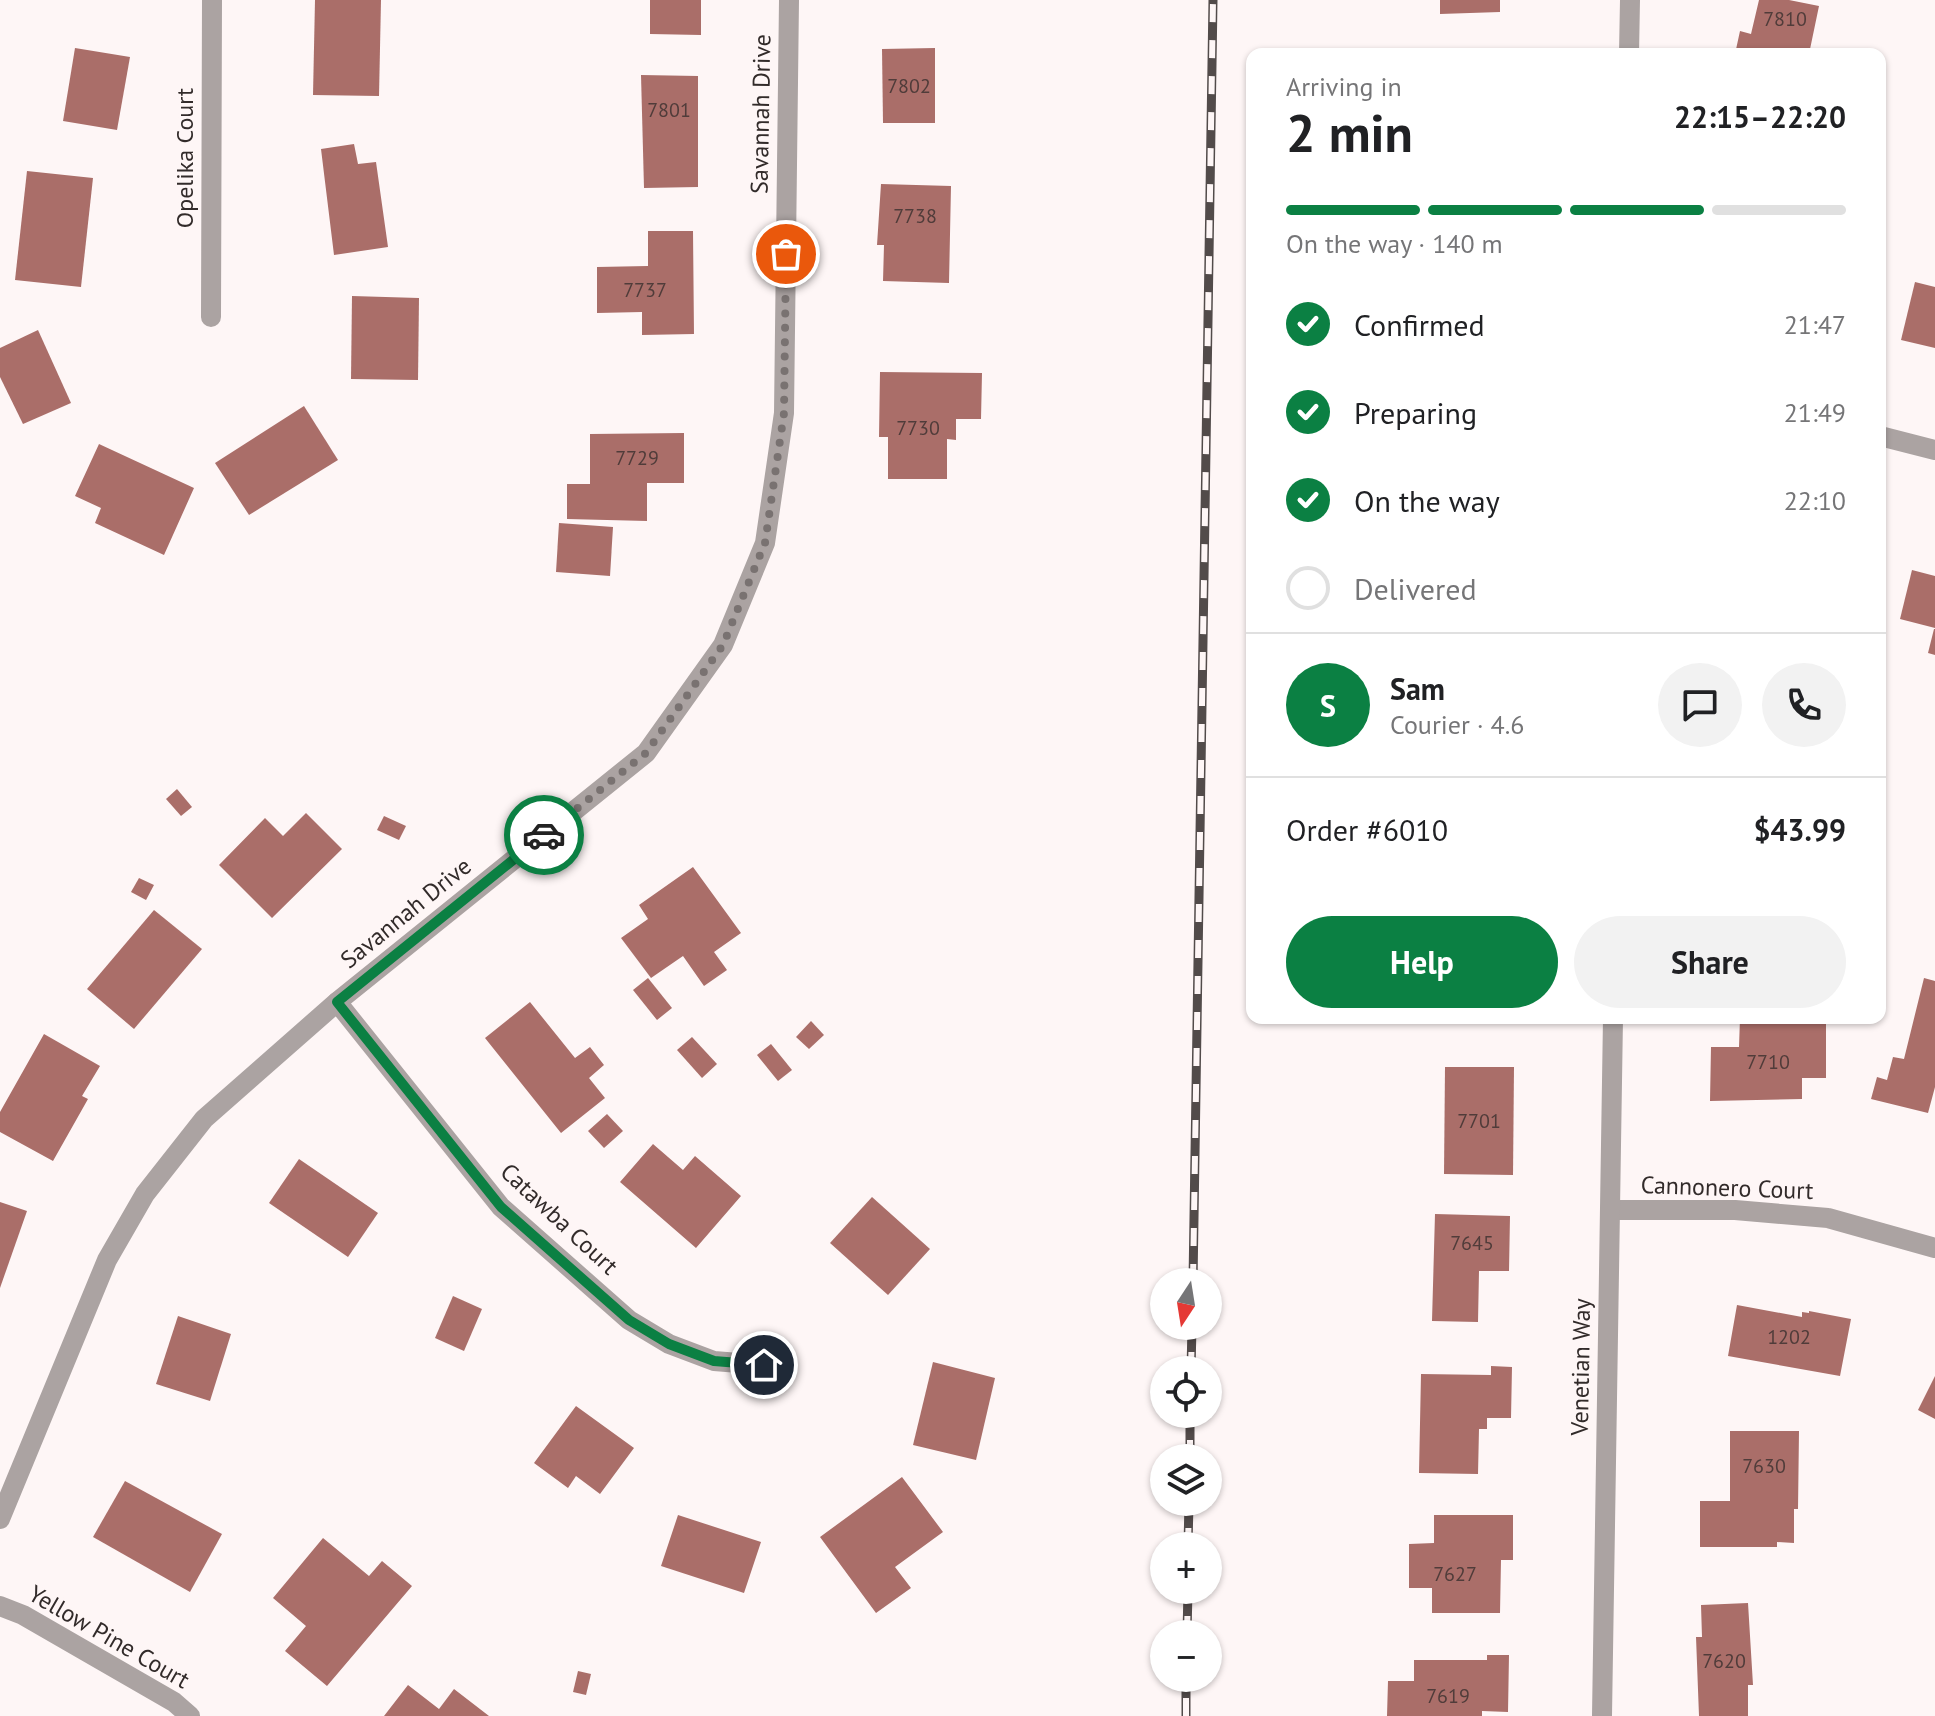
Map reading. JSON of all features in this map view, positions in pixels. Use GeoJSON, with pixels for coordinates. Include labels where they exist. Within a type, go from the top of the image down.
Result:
{"type":"FeatureCollection","features":[{"type":"Feature","properties":{"kind":"street","name":"Opelika Court"},"geometry":{"type":"LineString","coordinates":[[211,317],[212,0]]}},
{"type":"Feature","properties":{"kind":"street","name":"Savannah Drive"},"geometry":{"type":"LineString","coordinates":[[0,1519],[107,1260],[145,1194],[204,1119],[337,1002],[646,753],[723,645],[765,543],[784,413],[789,0]]}},
{"type":"Feature","properties":{"kind":"street"},"geometry":{"type":"LineString","coordinates":[[1629,48],[1630,0]]}},
{"type":"Feature","properties":{"kind":"street"},"geometry":{"type":"LineString","coordinates":[[1886,438],[1935,450]]}},
{"type":"Feature","properties":{"kind":"street","name":"Catawba Court"},"geometry":{"type":"LineString","coordinates":[[337,1002],[501,1207],[629,1320],[669,1344],[714,1361],[764,1365]]}},
{"type":"Feature","properties":{"kind":"street","name":"Venetian Way"},"geometry":{"type":"LineString","coordinates":[[1602,1716],[1613,1024]]}},
{"type":"Feature","properties":{"kind":"street","name":"Cannonero Court"},"geometry":{"type":"LineString","coordinates":[[1610,1210],[1735,1210],[1828,1218],[1935,1248]]}},
{"type":"Feature","properties":{"kind":"street","name":"Yellow Pine Court"},"geometry":{"type":"LineString","coordinates":[[0,1606],[23,1615],[161,1694],[190,1716]]}},
{"type":"Feature","properties":{"kind":"building"},"geometry":{"type":"Polygon","coordinates":[[[315,0],[381,0],[379,96],[313,95],[315,0]]]}},
{"type":"Feature","properties":{"kind":"building"},"geometry":{"type":"Polygon","coordinates":[[[650,0],[701,0],[701,35],[650,34],[650,0]]]}},
{"type":"Feature","properties":{"kind":"building"},"geometry":{"type":"Polygon","coordinates":[[[1440,0],[1500,0],[1500,12],[1440,14],[1440,0]]]}},
{"type":"Feature","properties":{"kind":"building"},"geometry":{"type":"Polygon","coordinates":[[[1759,0],[1789,0],[1819,6],[1810,48],[1736,48],[1740,31],[1751,34],[1759,0]]]}},
{"type":"Feature","properties":{"kind":"building"},"geometry":{"type":"Polygon","coordinates":[[[75,48],[130,57],[117,130],[63,121],[75,48]]]}},
{"type":"Feature","properties":{"kind":"building"},"geometry":{"type":"Polygon","coordinates":[[[935,48],[935,123],[883,123],[882,49],[935,48]]]}},
{"type":"Feature","properties":{"kind":"building"},"geometry":{"type":"Polygon","coordinates":[[[641,75],[698,76],[698,187],[644,188],[641,75]]]}},
{"type":"Feature","properties":{"kind":"building"},"geometry":{"type":"Polygon","coordinates":[[[354,144],[358,164],[376,162],[388,247],[334,255],[321,149],[354,144]]]}},
{"type":"Feature","properties":{"kind":"building"},"geometry":{"type":"Polygon","coordinates":[[[27,171],[93,178],[81,287],[15,280],[27,171]]]}},
{"type":"Feature","properties":{"kind":"building"},"geometry":{"type":"Polygon","coordinates":[[[881,184],[951,186],[949,283],[883,281],[884,245],[877,245],[881,184]]]}},
{"type":"Feature","properties":{"kind":"building"},"geometry":{"type":"Polygon","coordinates":[[[648,231],[693,231],[694,334],[642,335],[642,312],[597,313],[597,267],[648,266],[648,231]]]}},
{"type":"Feature","properties":{"kind":"building"},"geometry":{"type":"Polygon","coordinates":[[[1915,282],[1935,287],[1935,348],[1901,340],[1915,282]]]}},
{"type":"Feature","properties":{"kind":"building"},"geometry":{"type":"Polygon","coordinates":[[[352,296],[419,298],[418,380],[351,379],[352,296]]]}},
{"type":"Feature","properties":{"kind":"building"},"geometry":{"type":"Polygon","coordinates":[[[38,330],[71,403],[23,424],[0,377],[0,348],[38,330]]]}},
{"type":"Feature","properties":{"kind":"building"},"geometry":{"type":"Polygon","coordinates":[[[880,372],[982,373],[981,419],[956,419],[956,440],[947,439],[947,479],[888,479],[888,437],[879,437],[880,372]]]}},
{"type":"Feature","properties":{"kind":"building"},"geometry":{"type":"Polygon","coordinates":[[[304,406],[338,460],[249,515],[215,463],[304,406]]]}},
{"type":"Feature","properties":{"kind":"building"},"geometry":{"type":"Polygon","coordinates":[[[684,433],[684,483],[647,483],[647,521],[567,519],[567,484],[590,484],[590,434],[684,433]]]}},
{"type":"Feature","properties":{"kind":"building"},"geometry":{"type":"Polygon","coordinates":[[[99,444],[194,488],[164,555],[95,523],[101,508],[75,496],[99,444]]]}},
{"type":"Feature","properties":{"kind":"building"},"geometry":{"type":"Polygon","coordinates":[[[559,523],[613,527],[610,576],[556,572],[559,523]]]}},
{"type":"Feature","properties":{"kind":"building"},"geometry":{"type":"Polygon","coordinates":[[[1912,570],[1935,576],[1935,628],[1900,619],[1912,570]]]}},
{"type":"Feature","properties":{"kind":"building"},"geometry":{"type":"Polygon","coordinates":[[[1935,629],[1935,655],[1928,653],[1935,629]]]}},
{"type":"Feature","properties":{"kind":"building"},"geometry":{"type":"Polygon","coordinates":[[[177,789],[192,807],[181,816],[166,799],[177,789]]]}},
{"type":"Feature","properties":{"kind":"building"},"geometry":{"type":"Polygon","coordinates":[[[306,813],[342,849],[272,918],[219,865],[265,818],[283,836],[306,813]]]}},
{"type":"Feature","properties":{"kind":"building"},"geometry":{"type":"Polygon","coordinates":[[[384,816],[406,826],[399,840],[377,830],[384,816]]]}},
{"type":"Feature","properties":{"kind":"building"},"geometry":{"type":"Polygon","coordinates":[[[693,867],[741,933],[714,952],[727,970],[704,986],[683,956],[651,978],[621,938],[648,919],[639,905],[693,867]]]}},
{"type":"Feature","properties":{"kind":"building"},"geometry":{"type":"Polygon","coordinates":[[[139,878],[154,885],[146,900],[131,892],[139,878]]]}},
{"type":"Feature","properties":{"kind":"building"},"geometry":{"type":"Polygon","coordinates":[[[154,910],[202,949],[134,1029],[87,989],[154,910]]]}},
{"type":"Feature","properties":{"kind":"building"},"geometry":{"type":"Polygon","coordinates":[[[648,978],[672,1008],[657,1020],[633,990],[648,978]]]}},
{"type":"Feature","properties":{"kind":"building"},"geometry":{"type":"Polygon","coordinates":[[[1924,978],[1935,981],[1935,1087],[1928,1113],[1871,1099],[1877,1077],[1887,1080],[1893,1057],[1904,1059],[1924,978]]]}},
{"type":"Feature","properties":{"kind":"building"},"geometry":{"type":"Polygon","coordinates":[[[530,1002],[575,1058],[590,1047],[604,1065],[589,1078],[605,1098],[561,1133],[485,1038],[530,1002]]]}},
{"type":"Feature","properties":{"kind":"building"},"geometry":{"type":"Polygon","coordinates":[[[811,1021],[824,1035],[809,1049],[796,1037],[811,1021]]]}},
{"type":"Feature","properties":{"kind":"building"},"geometry":{"type":"Polygon","coordinates":[[[1740,1024],[1826,1024],[1826,1078],[1802,1078],[1802,1099],[1710,1101],[1711,1047],[1739,1047],[1740,1024]]]}},
{"type":"Feature","properties":{"kind":"building"},"geometry":{"type":"Polygon","coordinates":[[[44,1034],[100,1066],[82,1096],[88,1099],[53,1161],[0,1132],[0,1112],[44,1034]]]}},
{"type":"Feature","properties":{"kind":"building"},"geometry":{"type":"Polygon","coordinates":[[[692,1037],[717,1064],[702,1078],[677,1050],[692,1037]]]}},
{"type":"Feature","properties":{"kind":"building"},"geometry":{"type":"Polygon","coordinates":[[[771,1044],[792,1070],[778,1081],[757,1055],[771,1044]]]}},
{"type":"Feature","properties":{"kind":"building"},"geometry":{"type":"Polygon","coordinates":[[[1445,1067],[1514,1067],[1513,1175],[1444,1174],[1445,1067]]]}},
{"type":"Feature","properties":{"kind":"building"},"geometry":{"type":"Polygon","coordinates":[[[607,1114],[623,1131],[604,1148],[588,1131],[607,1114]]]}},
{"type":"Feature","properties":{"kind":"building"},"geometry":{"type":"Polygon","coordinates":[[[653,1144],[683,1170],[695,1156],[741,1196],[696,1248],[620,1182],[653,1144]]]}},
{"type":"Feature","properties":{"kind":"building"},"geometry":{"type":"Polygon","coordinates":[[[299,1159],[378,1213],[348,1257],[269,1203],[299,1159]]]}},
{"type":"Feature","properties":{"kind":"building"},"geometry":{"type":"Polygon","coordinates":[[[872,1197],[930,1249],[888,1295],[830,1243],[872,1197]]]}},
{"type":"Feature","properties":{"kind":"building"},"geometry":{"type":"Polygon","coordinates":[[[0,1202],[27,1211],[0,1288],[0,1202]]]}},
{"type":"Feature","properties":{"kind":"building"},"geometry":{"type":"Polygon","coordinates":[[[1435,1214],[1510,1216],[1509,1271],[1479,1271],[1478,1322],[1432,1321],[1435,1214]]]}},
{"type":"Feature","properties":{"kind":"building"},"geometry":{"type":"Polygon","coordinates":[[[453,1296],[482,1309],[464,1351],[435,1338],[453,1296]]]}},
{"type":"Feature","properties":{"kind":"building"},"geometry":{"type":"Polygon","coordinates":[[[1737,1305],[1802,1317],[1802,1312],[1809,1311],[1851,1319],[1840,1376],[1728,1356],[1737,1305]]]}},
{"type":"Feature","properties":{"kind":"building"},"geometry":{"type":"Polygon","coordinates":[[[178,1316],[231,1334],[210,1401],[156,1384],[178,1316]]]}},
{"type":"Feature","properties":{"kind":"building"},"geometry":{"type":"Polygon","coordinates":[[[933,1362],[995,1378],[976,1460],[913,1445],[933,1362]]]}},
{"type":"Feature","properties":{"kind":"building"},"geometry":{"type":"Polygon","coordinates":[[[1491,1366],[1512,1367],[1511,1418],[1487,1418],[1487,1429],[1479,1429],[1478,1474],[1419,1473],[1421,1374],[1491,1375],[1491,1366]]]}},
{"type":"Feature","properties":{"kind":"building"},"geometry":{"type":"Polygon","coordinates":[[[1935,1376],[1935,1419],[1918,1410],[1935,1376]]]}},
{"type":"Feature","properties":{"kind":"building"},"geometry":{"type":"Polygon","coordinates":[[[576,1406],[634,1448],[600,1494],[576,1476],[568,1488],[534,1463],[576,1406]]]}},
{"type":"Feature","properties":{"kind":"building"},"geometry":{"type":"Polygon","coordinates":[[[1730,1431],[1799,1431],[1798,1509],[1794,1509],[1794,1543],[1777,1542],[1777,1547],[1700,1547],[1700,1501],[1730,1501],[1730,1431]]]}},
{"type":"Feature","properties":{"kind":"building"},"geometry":{"type":"Polygon","coordinates":[[[902,1477],[943,1532],[895,1567],[911,1588],[876,1613],[820,1537],[902,1477]]]}},
{"type":"Feature","properties":{"kind":"building"},"geometry":{"type":"Polygon","coordinates":[[[125,1481],[222,1534],[190,1592],[93,1537],[125,1481]]]}},
{"type":"Feature","properties":{"kind":"building"},"geometry":{"type":"Polygon","coordinates":[[[678,1515],[761,1542],[744,1593],[661,1566],[678,1515]]]}},
{"type":"Feature","properties":{"kind":"building"},"geometry":{"type":"Polygon","coordinates":[[[1434,1515],[1513,1515],[1513,1560],[1501,1560],[1500,1613],[1432,1613],[1432,1588],[1409,1588],[1409,1544],[1434,1543],[1434,1515]]]}},
{"type":"Feature","properties":{"kind":"building"},"geometry":{"type":"Polygon","coordinates":[[[323,1538],[369,1576],[382,1561],[412,1586],[327,1686],[285,1651],[306,1626],[273,1598],[323,1538]]]}},
{"type":"Feature","properties":{"kind":"building"},"geometry":{"type":"Polygon","coordinates":[[[1748,1603],[1753,1685],[1748,1685],[1748,1716],[1699,1716],[1696,1637],[1702,1637],[1701,1605],[1748,1603]]]}},
{"type":"Feature","properties":{"kind":"building"},"geometry":{"type":"Polygon","coordinates":[[[1487,1655],[1509,1655],[1508,1712],[1482,1711],[1482,1716],[1387,1716],[1388,1681],[1414,1681],[1414,1660],[1487,1660],[1487,1655]]]}},
{"type":"Feature","properties":{"kind":"building"},"geometry":{"type":"Polygon","coordinates":[[[578,1671],[591,1674],[586,1695],[573,1692],[578,1671]]]}},
{"type":"Feature","properties":{"kind":"building"},"geometry":{"type":"Polygon","coordinates":[[[408,1685],[439,1709],[454,1689],[489,1716],[384,1716],[408,1685]]]}},
{"type":"Feature","properties":{"kind":"railway"},"geometry":{"type":"LineString","coordinates":[[1193,1268],[1213,0]]}},
{"type":"Feature","properties":{"kind":"railway"},"geometry":{"type":"LineString","coordinates":[[1191,1356],[1192,1340]]}},
{"type":"Feature","properties":{"kind":"railway"},"geometry":{"type":"LineString","coordinates":[[1190,1428],[1190,1444]]}},
{"type":"Feature","properties":{"kind":"railway"},"geometry":{"type":"LineString","coordinates":[[1188,1532],[1189,1516]]}},
{"type":"Feature","properties":{"kind":"railway"},"geometry":{"type":"LineString","coordinates":[[1187,1620],[1188,1604]]}},
{"type":"Feature","properties":{"kind":"railway"},"geometry":{"type":"LineString","coordinates":[[1186,1692],[1186,1716]]}},
{"type":"Feature","properties":{"kind":"way so far"},"geometry":{"type":"LineString","coordinates":[[544,835],[646,753],[723,645],[765,543],[784,413],[786,254]]}},
{"type":"Feature","properties":{"kind":"route"},"geometry":{"type":"LineString","coordinates":[[544,835],[337,1002],[501,1207],[629,1320],[669,1344],[714,1361],[764,1365]]}}]}
